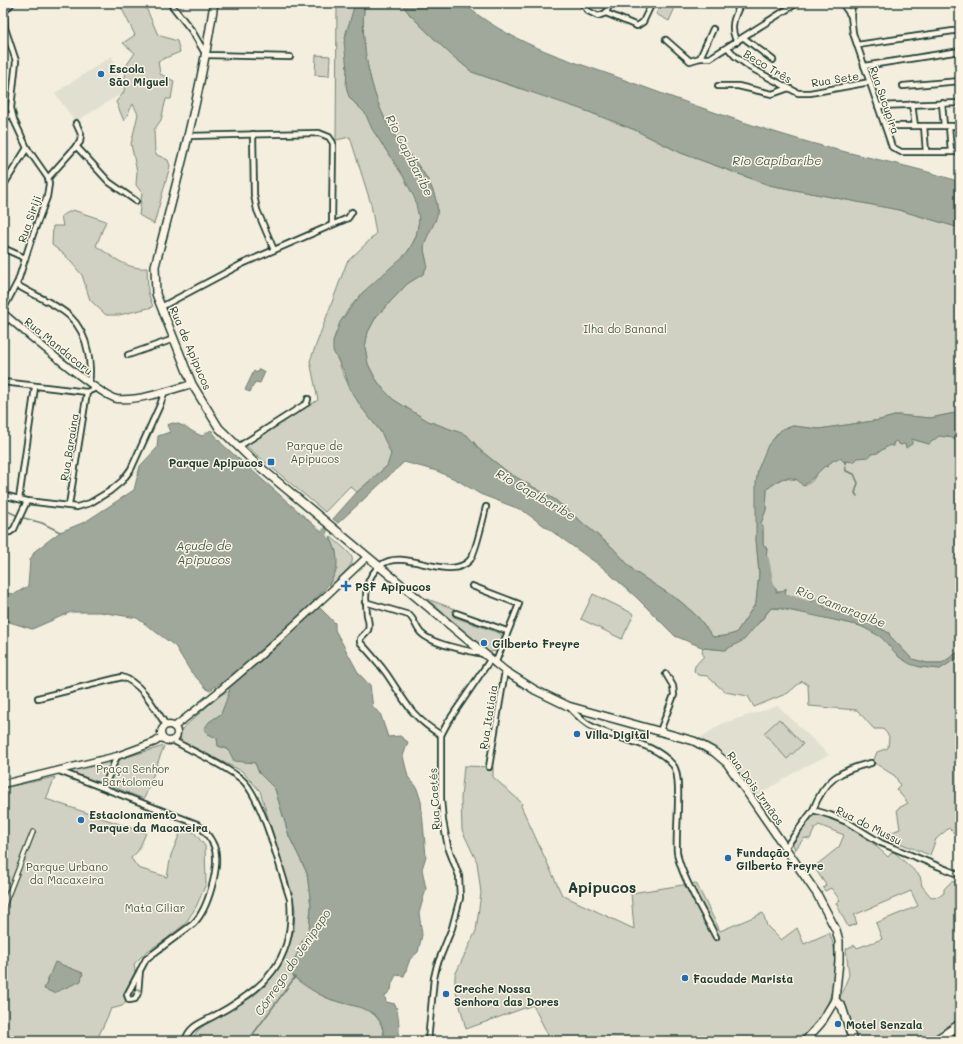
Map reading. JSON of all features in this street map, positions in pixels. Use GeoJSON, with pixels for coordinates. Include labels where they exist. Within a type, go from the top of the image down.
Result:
{"type":"FeatureCollection","features":[{"type":"Feature","properties":{"kind":"highway"},"geometry":{"type":"LineString","coordinates":[[935,1041],[959,1024]]}},
{"type":"Feature","properties":{"kind":"highway"},"geometry":{"type":"LineString","coordinates":[[943,1041],[959,1024]]}},
{"type":"Feature","properties":{"kind":"highway"},"geometry":{"type":"LineString","coordinates":[[955,1041],[960,1036]]}},
{"type":"Feature","properties":{"kind":"main road","name":"Rua de Apipucos"},"geometry":{"type":"LineString","coordinates":[[214,3],[206,55],[189,136],[155,266],[154,282],[161,307],[192,384],[219,428],[238,447],[498,666]]}},
{"type":"Feature","properties":{"kind":"main road","name":"Rua Dois Irmãos"},"geometry":{"type":"LineString","coordinates":[[498,666],[535,690],[568,706],[694,741],[721,756],[817,894],[836,930],[839,961],[835,1000],[821,1024],[806,1041]]}},
{"type":"Feature","properties":{"kind":"main road"},"geometry":{"type":"LineString","coordinates":[[835,1000],[842,1007],[854,1041]]}},
{"type":"Feature","properties":{"kind":"street"},"geometry":{"type":"LineString","coordinates":[[12,3],[4,12],[5,28],[16,60],[11,108],[12,114],[27,148],[48,178],[76,146],[81,134],[76,123]]}},
{"type":"Feature","properties":{"kind":"street"},"geometry":{"type":"LineString","coordinates":[[170,3],[192,32],[206,55],[290,57]]}},
{"type":"Feature","properties":{"kind":"street"},"geometry":{"type":"LineString","coordinates":[[582,3],[588,11],[598,16],[606,13],[639,26],[652,3]]}},
{"type":"Feature","properties":{"kind":"street"},"geometry":{"type":"LineString","coordinates":[[606,13],[610,3]]}},
{"type":"Feature","properties":{"kind":"street"},"geometry":{"type":"LineString","coordinates":[[737,42],[732,26],[741,3]]}},
{"type":"Feature","properties":{"kind":"street"},"geometry":{"type":"LineString","coordinates":[[666,40],[692,62],[700,58],[710,58],[744,38],[797,3]]}},
{"type":"Feature","properties":{"kind":"street","name":"Rua Sucupira"},"geometry":{"type":"LineString","coordinates":[[842,3],[851,16]]}},
{"type":"Feature","properties":{"kind":"street","name":"Rua Sucupira"},"geometry":{"type":"LineString","coordinates":[[852,3],[851,16],[853,34],[889,141],[894,150],[902,152],[960,152]]}},
{"type":"Feature","properties":{"kind":"street"},"geometry":{"type":"LineString","coordinates":[[700,58],[713,30]]}},
{"type":"Feature","properties":{"kind":"street"},"geometry":{"type":"LineString","coordinates":[[857,45],[960,30]]}},
{"type":"Feature","properties":{"kind":"street"},"geometry":{"type":"LineString","coordinates":[[744,38],[773,60]]}},
{"type":"Feature","properties":{"kind":"street","name":"Beco Três"},"geometry":{"type":"LineString","coordinates":[[728,48],[735,56],[746,64],[788,88],[803,94]]}},
{"type":"Feature","properties":{"kind":"street"},"geometry":{"type":"LineString","coordinates":[[864,66],[960,52]]}},
{"type":"Feature","properties":{"kind":"street"},"geometry":{"type":"LineString","coordinates":[[904,86],[960,81],[960,87]]}},
{"type":"Feature","properties":{"kind":"street","name":"Rua Sete"},"geometry":{"type":"LineString","coordinates":[[803,94],[870,82]]}},
{"type":"Feature","properties":{"kind":"street"},"geometry":{"type":"LineString","coordinates":[[718,86],[738,86],[772,94],[788,88]]}},
{"type":"Feature","properties":{"kind":"street"},"geometry":{"type":"LineString","coordinates":[[878,106],[960,102]]}},
{"type":"Feature","properties":{"kind":"street"},"geometry":{"type":"LineString","coordinates":[[942,103],[944,126]]}},
{"type":"Feature","properties":{"kind":"street"},"geometry":{"type":"LineString","coordinates":[[912,104],[915,126]]}},
{"type":"Feature","properties":{"kind":"street"},"geometry":{"type":"LineString","coordinates":[[3,119],[12,114]]}},
{"type":"Feature","properties":{"kind":"street"},"geometry":{"type":"LineString","coordinates":[[885,126],[960,126]]}},
{"type":"Feature","properties":{"kind":"street"},"geometry":{"type":"LineString","coordinates":[[924,126],[926,152]]}},
{"type":"Feature","properties":{"kind":"street"},"geometry":{"type":"LineString","coordinates":[[949,126],[951,152]]}},
{"type":"Feature","properties":{"kind":"street"},"geometry":{"type":"LineString","coordinates":[[253,134],[254,195],[257,210],[274,250]]}},
{"type":"Feature","properties":{"kind":"street"},"geometry":{"type":"LineString","coordinates":[[189,136],[319,134],[329,137],[333,143],[332,224]]}},
{"type":"Feature","properties":{"kind":"street"},"geometry":{"type":"LineString","coordinates":[[76,146],[109,182],[136,201]]}},
{"type":"Feature","properties":{"kind":"street"},"geometry":{"type":"LineString","coordinates":[[3,186],[27,148]]}},
{"type":"Feature","properties":{"kind":"street","name":"Rua Siriji"},"geometry":{"type":"LineString","coordinates":[[3,311],[17,285],[47,197],[49,184],[48,178]]}},
{"type":"Feature","properties":{"kind":"street"},"geometry":{"type":"LineString","coordinates":[[161,307],[242,264],[348,218],[352,212]]}},
{"type":"Feature","properties":{"kind":"street"},"geometry":{"type":"LineString","coordinates":[[3,248],[25,258]]}},
{"type":"Feature","properties":{"kind":"street"},"geometry":{"type":"LineString","coordinates":[[17,285],[61,309],[78,325],[84,334],[88,353],[91,372],[89,383]]}},
{"type":"Feature","properties":{"kind":"street","name":"Rua Mandacaru"},"geometry":{"type":"LineString","coordinates":[[3,311],[9,318],[89,383],[118,399],[165,391],[192,384]]}},
{"type":"Feature","properties":{"kind":"street"},"geometry":{"type":"LineString","coordinates":[[3,325],[9,318]]}},
{"type":"Feature","properties":{"kind":"street"},"geometry":{"type":"LineString","coordinates":[[128,355],[174,339]]}},
{"type":"Feature","properties":{"kind":"street"},"geometry":{"type":"LineString","coordinates":[[3,382],[87,392],[96,388]]}},
{"type":"Feature","properties":{"kind":"street"},"geometry":{"type":"LineString","coordinates":[[19,499],[35,387]]}},
{"type":"Feature","properties":{"kind":"street"},"geometry":{"type":"LineString","coordinates":[[3,495],[27,501],[77,507],[90,503],[122,481],[138,455],[165,391]]}},
{"type":"Feature","properties":{"kind":"street","name":"Rua Baraúna"},"geometry":{"type":"LineString","coordinates":[[69,506],[87,392]]}},
{"type":"Feature","properties":{"kind":"street"},"geometry":{"type":"LineString","coordinates":[[238,447],[307,403],[308,399]]}},
{"type":"Feature","properties":{"kind":"street"},"geometry":{"type":"LineString","coordinates":[[3,532],[10,532],[14,529],[27,501]]}},
{"type":"Feature","properties":{"kind":"street"},"geometry":{"type":"LineString","coordinates":[[441,735],[419,720],[406,705],[387,674],[360,642],[360,639],[367,631],[369,626],[365,602],[366,585],[379,567],[384,563],[399,560],[453,568],[465,564],[470,560],[486,508]]}},
{"type":"Feature","properties":{"kind":"street"},"geometry":{"type":"LineString","coordinates":[[174,727],[213,697],[321,602],[367,557]]}},
{"type":"Feature","properties":{"kind":"street"},"geometry":{"type":"LineString","coordinates":[[472,586],[518,604],[507,631],[498,666]]}},
{"type":"Feature","properties":{"kind":"street"},"geometry":{"type":"LineString","coordinates":[[365,602],[410,615],[417,628],[424,635],[445,644],[483,654]]}},
{"type":"Feature","properties":{"kind":"street"},"geometry":{"type":"LineString","coordinates":[[456,614],[507,631]]}},
{"type":"Feature","properties":{"kind":"street","name":"Rua Caetés"},"geometry":{"type":"LineString","coordinates":[[428,1041],[434,978],[437,965],[452,928],[460,898],[459,876],[448,847],[443,821],[441,799],[441,735],[448,722],[498,666]]}},
{"type":"Feature","properties":{"kind":"street","name":"Rua Itatiaia"},"geometry":{"type":"LineString","coordinates":[[489,767],[498,666]]}},
{"type":"Feature","properties":{"kind":"street"},"geometry":{"type":"LineString","coordinates":[[660,731],[674,695],[673,686],[666,674]]}},
{"type":"Feature","properties":{"kind":"street"},"geometry":{"type":"LineString","coordinates":[[38,698],[122,678],[132,682],[143,692],[166,725],[174,727]]}},
{"type":"Feature","properties":{"kind":"street"},"geometry":{"type":"LineString","coordinates":[[568,706],[588,725],[646,746],[666,759],[676,769],[678,779],[676,833],[677,854],[697,901],[716,937]]}},
{"type":"Feature","properties":{"kind":"street"},"geometry":{"type":"LineString","coordinates":[[162,737],[162,730],[166,725]]}},
{"type":"Feature","properties":{"kind":"street"},"geometry":{"type":"LineString","coordinates":[[172,740],[176,733],[174,727]]}},
{"type":"Feature","properties":{"kind":"street"},"geometry":{"type":"LineString","coordinates":[[162,737],[168,742],[172,740],[245,782],[260,807],[290,899],[291,925],[286,942],[273,972],[245,998],[193,1026],[185,1041]]}},
{"type":"Feature","properties":{"kind":"street"},"geometry":{"type":"LineString","coordinates":[[3,784],[117,756],[155,742],[162,737]]}},
{"type":"Feature","properties":{"kind":"street"},"geometry":{"type":"LineString","coordinates":[[104,787],[117,756]]}},
{"type":"Feature","properties":{"kind":"street"},"geometry":{"type":"LineString","coordinates":[[785,848],[813,810],[822,789],[840,773],[851,767],[871,763]]}},
{"type":"Feature","properties":{"kind":"street"},"geometry":{"type":"LineString","coordinates":[[59,771],[197,824],[210,837],[216,853],[214,879],[207,900],[198,919],[152,954],[144,963],[140,970],[127,995],[129,1000],[135,999],[138,993],[140,970]]}},
{"type":"Feature","properties":{"kind":"street","name":"Rua do Mussu"},"geometry":{"type":"LineString","coordinates":[[813,810],[830,814],[847,822],[881,843],[960,875]]}},
{"type":"Feature","properties":{"kind":"street"},"geometry":{"type":"LineString","coordinates":[[3,908],[32,832]]}},
{"type":"Feature","properties":{"kind":"shaded area","name":"Escola São Miguel"},"geometry":{"type":"Polygon","coordinates":[[[112,56],[124,92],[75,122],[55,93],[112,56]]]}},
{"type":"Feature","properties":{"kind":"shaded area"},"geometry":{"type":"Polygon","coordinates":[[[778,706],[829,755],[798,770],[757,796],[725,754],[700,738],[723,723],[778,706]]]}},
{"type":"Feature","properties":{"kind":"green space"},"geometry":{"type":"Polygon","coordinates":[[[119,3],[144,3],[158,35],[177,41],[180,52],[158,61],[160,74],[174,81],[171,99],[166,99],[161,120],[154,130],[155,154],[168,160],[170,166],[154,224],[139,215],[142,193],[136,185],[137,172],[131,144],[138,114],[133,104],[124,121],[116,102],[124,92],[126,66],[135,53],[123,43],[135,35],[119,3]]]}},
{"type":"Feature","properties":{"kind":"green space","name":"Parque de Apipucos"},"geometry":{"type":"Polygon","coordinates":[[[337,3],[355,3],[345,37],[347,85],[350,98],[366,115],[379,139],[408,184],[418,208],[419,220],[416,237],[407,252],[396,265],[356,300],[345,313],[334,339],[337,358],[344,376],[357,400],[379,429],[386,441],[391,454],[391,459],[387,466],[357,492],[350,486],[325,512],[246,446],[247,443],[318,400],[310,361],[347,262],[376,234],[371,204],[350,137],[336,140],[337,3]]]}},
{"type":"Feature","properties":{"kind":"green space","name":"Ilha do Bananal"},"geometry":{"type":"Polygon","coordinates":[[[365,3],[401,3],[411,16],[449,53],[472,72],[553,98],[635,130],[681,153],[769,185],[899,210],[960,228],[960,412],[930,418],[898,415],[880,420],[819,429],[793,426],[776,434],[756,539],[759,573],[756,603],[736,633],[713,637],[698,617],[680,601],[635,572],[613,548],[554,499],[509,473],[480,450],[474,442],[460,433],[428,421],[394,400],[375,378],[368,364],[365,347],[368,332],[376,317],[407,284],[423,274],[427,266],[424,245],[437,215],[437,209],[434,194],[427,178],[388,126],[374,92],[369,74],[364,36],[363,18],[365,3]]]}},
{"type":"Feature","properties":{"kind":"green space"},"geometry":{"type":"Polygon","coordinates":[[[662,3],[677,3],[669,21],[656,14],[662,3]]]}},
{"type":"Feature","properties":{"kind":"green space"},"geometry":{"type":"Polygon","coordinates":[[[316,55],[330,56],[329,76],[315,75],[316,55]]]}},
{"type":"Feature","properties":{"kind":"green space"},"geometry":{"type":"Polygon","coordinates":[[[73,210],[106,221],[96,246],[126,265],[147,268],[148,292],[153,307],[119,315],[106,315],[90,300],[82,275],[65,255],[52,245],[53,226],[63,226],[61,216],[73,210]]]}},
{"type":"Feature","properties":{"kind":"green space"},"geometry":{"type":"Polygon","coordinates":[[[941,435],[960,439],[960,651],[942,663],[927,663],[912,659],[890,636],[889,633],[871,623],[863,622],[841,612],[835,612],[822,605],[822,603],[814,600],[796,604],[785,594],[786,589],[781,592],[776,592],[776,589],[770,585],[765,577],[768,571],[765,566],[767,549],[763,544],[763,527],[761,523],[766,510],[767,489],[783,478],[798,480],[805,486],[812,481],[818,472],[825,466],[827,467],[836,459],[840,458],[846,462],[863,456],[866,457],[877,453],[890,445],[893,446],[893,443],[896,441],[900,445],[904,443],[909,445],[911,439],[929,444],[934,438],[941,435]]]}},
{"type":"Feature","properties":{"kind":"green space"},"geometry":{"type":"Polygon","coordinates":[[[330,536],[347,551],[352,560],[347,569],[332,585],[329,585],[337,569],[336,551],[330,536]]]}},
{"type":"Feature","properties":{"kind":"green space"},"geometry":{"type":"Polygon","coordinates":[[[593,594],[634,614],[622,639],[581,619],[593,594]]]}},
{"type":"Feature","properties":{"kind":"green space"},"geometry":{"type":"Polygon","coordinates":[[[427,599],[455,609],[453,614],[454,617],[499,633],[503,637],[499,651],[489,652],[427,599]]]}},
{"type":"Feature","properties":{"kind":"green space"},"geometry":{"type":"Polygon","coordinates":[[[771,608],[806,613],[860,626],[874,632],[889,643],[899,657],[920,667],[940,669],[960,656],[960,839],[949,828],[936,839],[930,855],[881,836],[900,829],[897,809],[908,803],[896,789],[900,785],[895,776],[873,762],[877,752],[888,748],[889,736],[883,729],[874,729],[857,710],[809,706],[808,685],[802,681],[788,693],[754,707],[748,696],[725,692],[707,676],[698,675],[694,671],[695,666],[704,656],[702,652],[703,648],[725,650],[761,621],[771,608]]]}},
{"type":"Feature","properties":{"kind":"green space"},"geometry":{"type":"Polygon","coordinates":[[[231,690],[221,714],[209,722],[208,734],[217,738],[218,746],[245,760],[255,763],[259,773],[275,789],[289,836],[307,873],[311,906],[309,930],[300,945],[297,980],[332,1000],[360,1008],[374,1015],[379,1021],[383,1030],[384,1041],[191,1041],[197,1031],[203,1026],[252,997],[266,985],[291,939],[294,929],[295,909],[260,791],[242,771],[182,743],[179,733],[220,695],[231,690]]]}},
{"type":"Feature","properties":{"kind":"green space"},"geometry":{"type":"Polygon","coordinates":[[[779,719],[803,744],[787,759],[764,733],[779,719]]]}},
{"type":"Feature","properties":{"kind":"green space","name":"Praça Senhor Bartolomeu"},"geometry":{"type":"Polygon","coordinates":[[[164,746],[144,799],[111,786],[110,782],[120,759],[164,746]]]}},
{"type":"Feature","properties":{"kind":"green space","name":"Praça Senhor Bartolomeu"},"geometry":{"type":"Polygon","coordinates":[[[115,757],[103,785],[63,770],[115,757]]]}},
{"type":"Feature","properties":{"kind":"green space"},"geometry":{"type":"Polygon","coordinates":[[[464,766],[493,767],[493,777],[522,803],[521,806],[562,895],[634,929],[631,893],[696,883],[720,931],[763,913],[767,926],[781,940],[797,928],[804,944],[829,933],[835,955],[833,986],[827,1005],[816,1023],[801,1041],[551,1041],[533,1005],[466,1029],[455,987],[455,975],[476,931],[481,893],[477,862],[462,830],[461,798],[464,766]]]}},
{"type":"Feature","properties":{"kind":"green space","name":"Parque Urbano da Macaxeira"},"geometry":{"type":"Polygon","coordinates":[[[55,777],[46,799],[146,833],[138,851],[131,858],[138,868],[167,877],[171,855],[181,831],[194,832],[205,846],[206,884],[196,907],[185,924],[165,940],[146,952],[134,964],[138,991],[122,1006],[111,1009],[99,1035],[92,1041],[3,1041],[3,788],[55,777]]]}},
{"type":"Feature","properties":{"kind":"green space"},"geometry":{"type":"Polygon","coordinates":[[[814,813],[856,828],[888,857],[893,851],[920,876],[922,886],[931,897],[940,896],[944,893],[944,889],[951,882],[960,881],[960,1014],[948,1030],[930,1041],[856,1041],[839,1000],[849,975],[846,949],[855,945],[857,948],[882,939],[876,923],[918,906],[911,891],[854,915],[857,924],[848,927],[836,903],[840,900],[831,888],[825,891],[823,888],[826,885],[814,867],[839,847],[844,835],[819,825],[815,828],[810,839],[804,838],[795,850],[793,844],[814,813]]]}},
{"type":"Feature","properties":{"kind":"water","name":"Rio Capibaribe"},"geometry":{"type":"Polygon","coordinates":[[[355,3],[365,3],[363,18],[366,55],[369,74],[381,110],[388,126],[427,178],[434,194],[437,209],[436,220],[424,246],[427,266],[423,274],[407,284],[376,317],[368,332],[365,347],[368,364],[375,378],[384,390],[394,400],[428,421],[467,435],[480,450],[509,473],[554,499],[613,548],[635,572],[680,601],[698,617],[713,637],[736,633],[756,603],[759,573],[756,539],[756,483],[758,469],[768,445],[782,429],[793,426],[819,429],[880,420],[898,415],[930,418],[960,412],[960,439],[955,440],[947,435],[945,437],[939,436],[929,444],[912,439],[912,444],[906,448],[905,444],[900,445],[896,441],[893,443],[893,447],[890,445],[877,453],[871,454],[869,457],[857,458],[853,462],[847,461],[845,463],[840,458],[832,461],[827,467],[825,466],[803,486],[796,479],[792,478],[784,478],[777,481],[767,489],[766,510],[761,523],[763,527],[763,544],[767,549],[765,566],[770,571],[767,572],[765,577],[769,579],[768,581],[776,589],[776,592],[781,592],[786,588],[785,594],[796,604],[807,603],[817,599],[821,601],[822,605],[826,609],[839,613],[843,611],[856,619],[871,623],[889,633],[890,636],[912,659],[927,663],[942,663],[960,651],[960,656],[940,669],[920,667],[910,664],[899,657],[881,637],[861,626],[780,608],[771,608],[744,640],[725,650],[704,648],[675,636],[636,597],[602,567],[522,510],[480,494],[457,480],[437,471],[404,462],[338,523],[333,519],[357,492],[387,466],[391,454],[381,432],[361,407],[349,387],[345,373],[333,351],[333,342],[340,322],[362,293],[407,253],[416,237],[419,219],[415,199],[403,176],[372,129],[365,113],[349,97],[346,86],[347,69],[344,42],[355,3]]]}},
{"type":"Feature","properties":{"kind":"water","name":"Rio Capibaribe"},"geometry":{"type":"Polygon","coordinates":[[[401,3],[463,3],[498,28],[554,55],[786,136],[942,176],[960,182],[960,228],[899,210],[769,185],[681,153],[635,130],[592,113],[472,72],[449,53],[411,16],[401,3]]]}},
{"type":"Feature","properties":{"kind":"water"},"geometry":{"type":"Polygon","coordinates":[[[259,369],[265,372],[260,383],[255,382],[250,392],[245,390],[254,371],[257,373],[259,369]]]}},
{"type":"Feature","properties":{"kind":"water","name":"Açude de Apipucos"},"geometry":{"type":"Polygon","coordinates":[[[173,423],[181,425],[202,436],[211,430],[222,444],[332,541],[337,559],[337,567],[331,581],[313,601],[335,623],[335,630],[359,674],[370,685],[373,708],[380,713],[388,737],[400,736],[408,742],[403,756],[408,777],[416,786],[421,801],[426,856],[422,869],[426,889],[419,913],[422,935],[418,952],[410,959],[404,976],[396,975],[392,983],[391,990],[385,996],[386,1002],[395,1004],[399,1022],[398,1041],[384,1041],[382,1026],[374,1014],[363,1008],[325,997],[310,989],[293,976],[292,964],[309,930],[311,906],[307,873],[289,836],[275,789],[259,773],[255,763],[234,761],[228,749],[218,746],[217,738],[208,734],[204,729],[209,722],[221,714],[230,690],[220,683],[209,691],[191,672],[175,646],[137,618],[100,612],[71,612],[32,629],[3,620],[3,593],[15,594],[28,586],[30,560],[35,551],[60,532],[85,522],[134,490],[140,466],[157,448],[158,436],[170,432],[167,425],[173,423]]]}},
{"type":"Feature","properties":{"kind":"water"},"geometry":{"type":"Polygon","coordinates":[[[55,962],[83,973],[81,981],[54,993],[44,989],[55,962]]]}},
{"type":"Feature","properties":{"kind":"waterway"},"geometry":{"type":"LineString","coordinates":[[845,461],[846,471],[854,474],[858,483],[855,493],[857,496]]}},
{"type":"Feature","properties":{"kind":"waterway"},"geometry":{"type":"LineString","coordinates":[[3,509],[16,515]]}},
{"type":"Feature","properties":{"kind":"waterway"},"geometry":{"type":"LineString","coordinates":[[24,518],[42,523],[60,532]]}},
{"type":"Feature","properties":{"kind":"waterway","name":"Rio Capibaribe"},"geometry":{"type":"LineString","coordinates":[[764,560],[771,595]]}},
{"type":"Feature","properties":{"kind":"waterway","name":"Rio Camaragibe"},"geometry":{"type":"LineString","coordinates":[[784,598],[814,608]]}},
{"type":"Feature","properties":{"kind":"waterway","name":"Córrego do Jenipapo"},"geometry":{"type":"LineString","coordinates":[[248,1041],[295,977]]}},
{"type":"Feature","properties":{"kind":"place","name":"Escola São Miguel"},"geometry":{"type":"Point","coordinates":[101,74]}},
{"type":"Feature","properties":{"kind":"place","name":"Parque Apipucos"},"geometry":{"type":"Point","coordinates":[271,462]}},
{"type":"Feature","properties":{"kind":"place","name":"PSF Apipucos"},"geometry":{"type":"Point","coordinates":[346,586]}},
{"type":"Feature","properties":{"kind":"place","name":"Gilberto Freyre"},"geometry":{"type":"Point","coordinates":[484,643]}},
{"type":"Feature","properties":{"kind":"place","name":"Villa Digital"},"geometry":{"type":"Point","coordinates":[577,734]}},
{"type":"Feature","properties":{"kind":"place","name":"Estacionamento Parque da Macaxeira"},"geometry":{"type":"Point","coordinates":[81,820]}},
{"type":"Feature","properties":{"kind":"place","name":"Fundação Gilberto Freyre"},"geometry":{"type":"Point","coordinates":[728,858]}},
{"type":"Feature","properties":{"kind":"place","name":"Facudade Marista"},"geometry":{"type":"Point","coordinates":[685,978]}},
{"type":"Feature","properties":{"kind":"place","name":"Creche Nossa Senhora das Dores"},"geometry":{"type":"Point","coordinates":[446,994]}},
{"type":"Feature","properties":{"kind":"place","name":"Motel Senzala"},"geometry":{"type":"Point","coordinates":[838,1024]}},
{"type":"Feature","properties":{"kind":"district","name":"Apipucos"},"geometry":{"type":"Point","coordinates":[602,887]}},
{"type":"Feature","properties":{"kind":"park label","name":"Mata Ciliar"},"geometry":{"type":"Point","coordinates":[155,907]}}]}
